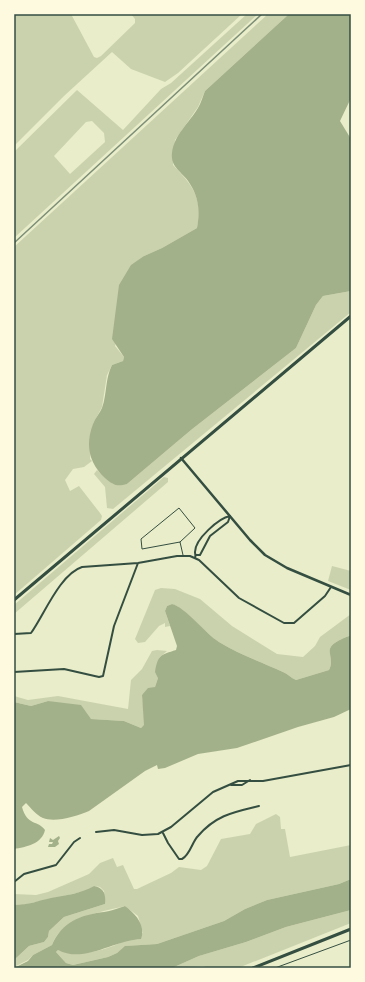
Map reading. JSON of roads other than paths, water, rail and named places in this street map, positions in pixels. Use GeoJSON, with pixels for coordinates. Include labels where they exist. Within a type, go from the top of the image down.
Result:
{"type":"FeatureCollection","features":[{"type":"Feature","properties":{"kind":"main road"},"geometry":{"type":"LineString","coordinates":[[14,600],[351,316]]}},
{"type":"Feature","properties":{"kind":"main road"},"geometry":{"type":"LineString","coordinates":[[181,458],[250,540],[271,559],[287,568],[331,585],[351,595]]}},
{"type":"Feature","properties":{"kind":"main road"},"geometry":{"type":"LineString","coordinates":[[253,968],[351,929]]}},
{"type":"Feature","properties":{"kind":"street"},"geometry":{"type":"LineString","coordinates":[[14,634],[32,631],[53,596],[78,569],[138,563],[183,555],[196,556],[200,555],[210,536],[228,522],[230,516],[224,517],[204,535],[195,552],[196,556],[239,598],[284,623],[294,623],[325,596],[331,585]]}},
{"type":"Feature","properties":{"kind":"street"},"geometry":{"type":"LineString","coordinates":[[14,672],[64,670],[103,676],[114,626],[138,563]]}},
{"type":"Feature","properties":{"kind":"street"},"geometry":{"type":"LineString","coordinates":[[96,832],[114,830],[142,835],[163,833],[213,792],[231,785],[242,785],[251,780],[263,781],[351,765]]}},
{"type":"Feature","properties":{"kind":"street"},"geometry":{"type":"LineString","coordinates":[[163,833],[179,859],[182,859],[186,856],[198,836],[219,818],[227,814],[259,806]]}},
{"type":"Feature","properties":{"kind":"street"},"geometry":{"type":"LineString","coordinates":[[14,882],[24,874],[56,866],[74,842],[80,838]]}},
{"type":"Feature","properties":{"kind":"lane"},"geometry":{"type":"LineString","coordinates":[[179,508],[194,528],[180,542],[142,549],[141,540],[179,508]]}},
{"type":"Feature","properties":{"kind":"lane"},"geometry":{"type":"LineString","coordinates":[[180,542],[183,555]]}},
{"type":"Feature","properties":{"kind":"waterway"},"geometry":{"type":"LineString","coordinates":[[14,14],[20,14]]}},
{"type":"Feature","properties":{"kind":"railway"},"geometry":{"type":"LineString","coordinates":[[14,243],[262,14]]}}]}
